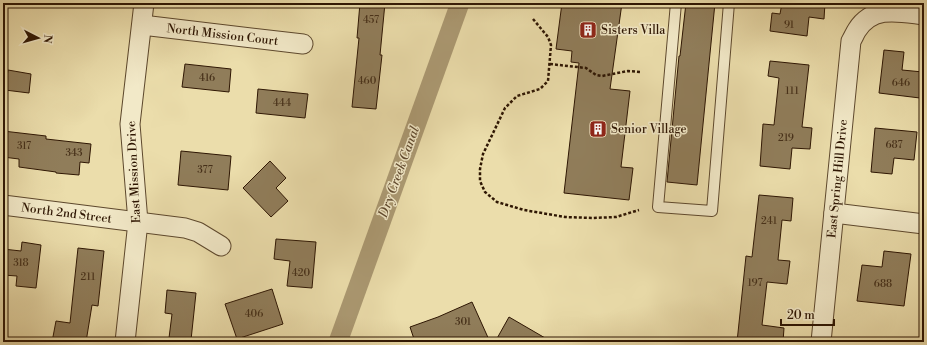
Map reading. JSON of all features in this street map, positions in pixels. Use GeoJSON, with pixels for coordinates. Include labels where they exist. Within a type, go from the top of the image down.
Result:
{"type":"FeatureCollection","features":[{"type":"Feature","properties":{"kind":"street","name":"East Mission Drive"},"geometry":{"type":"LineString","coordinates":[[125,342],[138,222],[130,124],[144,3]]}},
{"type":"Feature","properties":{"kind":"street","name":"East Spring Hill Drive"},"geometry":{"type":"LineString","coordinates":[[821,342],[851,41],[857,30],[866,20],[877,14],[890,11],[924,15]]}},
{"type":"Feature","properties":{"kind":"street","name":"North Mission Court"},"geometry":{"type":"LineString","coordinates":[[142,25],[303,44]]}},
{"type":"Feature","properties":{"kind":"street","name":"North 2nd Street"},"geometry":{"type":"LineString","coordinates":[[3,205],[185,228],[198,232],[222,246]]}},
{"type":"Feature","properties":{"kind":"street"},"geometry":{"type":"LineString","coordinates":[[834,213],[924,224]]}},
{"type":"Feature","properties":{"kind":"lane"},"geometry":{"type":"LineString","coordinates":[[676,3],[658,207],[712,211],[729,3]]}},
{"type":"Feature","properties":{"kind":"path"},"geometry":{"type":"LineString","coordinates":[[533,19],[548,37],[551,45],[548,81],[540,89],[517,96],[505,108],[483,154],[480,169],[480,181],[485,192],[497,202],[524,210],[564,217],[616,217],[639,210]]}},
{"type":"Feature","properties":{"kind":"path"},"geometry":{"type":"LineString","coordinates":[[550,64],[586,68],[596,75],[602,76],[628,71],[640,72]]}},
{"type":"Feature","properties":{"kind":"building"},"geometry":{"type":"Polygon","coordinates":[[[360,3],[385,3],[380,55],[382,55],[376,109],[352,107],[359,38],[357,38],[360,3]]]}},
{"type":"Feature","properties":{"kind":"building"},"geometry":{"type":"Polygon","coordinates":[[[562,3],[622,3],[610,89],[630,91],[621,167],[633,168],[629,200],[564,193],[579,63],[571,62],[572,51],[556,49],[562,3]]]}},
{"type":"Feature","properties":{"kind":"building"},"geometry":{"type":"Polygon","coordinates":[[[686,3],[715,3],[697,185],[667,182],[679,56],[686,3]]]}},
{"type":"Feature","properties":{"kind":"building"},"geometry":{"type":"Polygon","coordinates":[[[782,3],[825,3],[824,19],[809,17],[807,36],[770,31],[772,13],[780,14],[782,3]]]}},
{"type":"Feature","properties":{"kind":"building"},"geometry":{"type":"Polygon","coordinates":[[[884,50],[904,52],[902,70],[923,72],[920,98],[879,93],[884,50]]]}},
{"type":"Feature","properties":{"kind":"building"},"geometry":{"type":"Polygon","coordinates":[[[770,61],[809,65],[802,127],[812,128],[810,149],[792,148],[790,169],[760,166],[763,124],[774,125],[779,78],[768,76],[770,61]]]}},
{"type":"Feature","properties":{"kind":"building"},"geometry":{"type":"Polygon","coordinates":[[[185,64],[231,69],[229,92],[182,87],[185,64]]]}},
{"type":"Feature","properties":{"kind":"building"},"geometry":{"type":"Polygon","coordinates":[[[8,70],[31,74],[29,93],[5,90],[8,70]]]}},
{"type":"Feature","properties":{"kind":"building"},"geometry":{"type":"Polygon","coordinates":[[[258,89],[308,94],[305,118],[256,113],[258,89]]]}},
{"type":"Feature","properties":{"kind":"building"},"geometry":{"type":"Polygon","coordinates":[[[875,128],[917,132],[914,160],[894,158],[892,174],[871,172],[875,128]]]}},
{"type":"Feature","properties":{"kind":"building"},"geometry":{"type":"Polygon","coordinates":[[[3,131],[46,136],[46,139],[91,144],[89,163],[80,162],[79,175],[19,167],[19,159],[3,157],[3,131]]]}},
{"type":"Feature","properties":{"kind":"building"},"geometry":{"type":"Polygon","coordinates":[[[181,151],[231,156],[228,190],[178,185],[181,151]]]}},
{"type":"Feature","properties":{"kind":"building"},"geometry":{"type":"Polygon","coordinates":[[[270,161],[286,178],[276,188],[288,201],[271,217],[243,188],[270,161]]]}},
{"type":"Feature","properties":{"kind":"building"},"geometry":{"type":"Polygon","coordinates":[[[759,195],[793,198],[791,221],[782,220],[778,260],[790,261],[787,284],[767,282],[762,325],[784,328],[783,342],[737,342],[746,256],[752,257],[759,195]]]}},
{"type":"Feature","properties":{"kind":"building"},"geometry":{"type":"Polygon","coordinates":[[[276,239],[316,242],[312,288],[287,286],[290,261],[274,259],[276,239]]]}},
{"type":"Feature","properties":{"kind":"building"},"geometry":{"type":"Polygon","coordinates":[[[22,242],[41,245],[36,288],[16,286],[17,276],[3,275],[3,249],[21,251],[22,242]]]}},
{"type":"Feature","properties":{"kind":"building"},"geometry":{"type":"Polygon","coordinates":[[[78,248],[104,251],[98,306],[92,305],[86,342],[52,342],[56,321],[70,323],[78,248]]]}},
{"type":"Feature","properties":{"kind":"building"},"geometry":{"type":"Polygon","coordinates":[[[884,251],[911,254],[904,306],[857,301],[862,265],[882,267],[884,251]]]}},
{"type":"Feature","properties":{"kind":"building"},"geometry":{"type":"Polygon","coordinates":[[[272,289],[283,324],[237,339],[225,304],[272,289]]]}},
{"type":"Feature","properties":{"kind":"building"},"geometry":{"type":"Polygon","coordinates":[[[167,290],[196,293],[191,340],[169,338],[172,314],[165,313],[167,290]]]}},
{"type":"Feature","properties":{"kind":"building"},"geometry":{"type":"Polygon","coordinates":[[[472,302],[490,342],[415,342],[410,327],[472,302]]]}},
{"type":"Feature","properties":{"kind":"building"},"geometry":{"type":"Polygon","coordinates":[[[509,317],[552,342],[495,342],[509,317]]]}},
{"type":"Feature","properties":{"kind":"waterway","name":"Dry Creek Canal"},"geometry":{"type":"LineString","coordinates":[[338,342],[460,3]]}},
{"type":"Feature","properties":{"kind":"place","name":"Sisters Villa"},"geometry":{"type":"Point","coordinates":[588,30]}},
{"type":"Feature","properties":{"kind":"place","name":"Senior Village"},"geometry":{"type":"Point","coordinates":[598,129]}}]}
